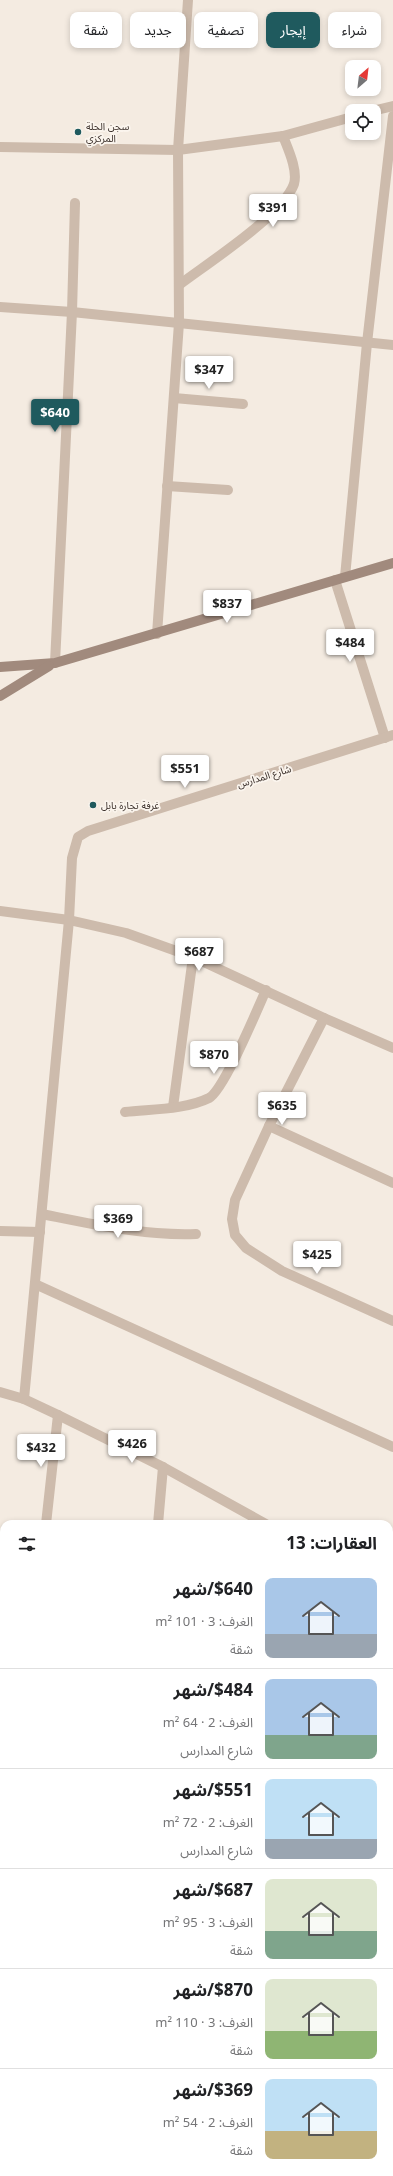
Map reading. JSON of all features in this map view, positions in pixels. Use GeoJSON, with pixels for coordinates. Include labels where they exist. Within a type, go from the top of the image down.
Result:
{"type":"FeatureCollection","features":[{"type":"Feature","properties":{"kind":"street"},"geometry":{"type":"LineString","coordinates":[[157,634],[179,323],[178,150],[188,0]]}},
{"type":"Feature","properties":{"kind":"street"},"geometry":{"type":"LineString","coordinates":[[381,109],[393,106]]}},
{"type":"Feature","properties":{"kind":"street"},"geometry":{"type":"LineString","coordinates":[[389,737],[340,579],[393,116]]}},
{"type":"Feature","properties":{"kind":"street"},"geometry":{"type":"LineString","coordinates":[[0,147],[178,150],[284,136],[345,118]]}},
{"type":"Feature","properties":{"kind":"street"},"geometry":{"type":"LineString","coordinates":[[179,285],[273,214],[286,198],[294,183],[293,165],[284,136]]}},
{"type":"Feature","properties":{"kind":"street"},"geometry":{"type":"LineString","coordinates":[[55,663],[72,312],[74,203]]}},
{"type":"Feature","properties":{"kind":"street"},"geometry":{"type":"LineString","coordinates":[[0,307],[72,312],[393,345]]}},
{"type":"Feature","properties":{"kind":"street"},"geometry":{"type":"LineString","coordinates":[[174,398],[243,404]]}},
{"type":"Feature","properties":{"kind":"street"},"geometry":{"type":"LineString","coordinates":[[167,486],[228,490]]}},
{"type":"Feature","properties":{"kind":"street"},"geometry":{"type":"LineString","coordinates":[[0,696],[32,675],[55,663],[393,563]]}},
{"type":"Feature","properties":{"kind":"street"},"geometry":{"type":"LineString","coordinates":[[0,667],[55,663]]}},
{"type":"Feature","properties":{"kind":"street","name":"شارع المدارس"},"geometry":{"type":"LineString","coordinates":[[24,1400],[69,920],[72,858],[78,837],[88,831],[389,737]]}},
{"type":"Feature","properties":{"kind":"street"},"geometry":{"type":"LineString","coordinates":[[0,910],[69,920],[126,933],[192,957],[393,1048]]}},
{"type":"Feature","properties":{"kind":"street"},"geometry":{"type":"LineString","coordinates":[[173,1107],[192,957]]}},
{"type":"Feature","properties":{"kind":"street"},"geometry":{"type":"LineString","coordinates":[[125,1112],[173,1107],[200,1101],[217,1092],[266,990]]}},
{"type":"Feature","properties":{"kind":"street"},"geometry":{"type":"LineString","coordinates":[[324,1018],[235,1200],[232,1219],[236,1234],[246,1248],[282,1271],[393,1321]]}},
{"type":"Feature","properties":{"kind":"street"},"geometry":{"type":"LineString","coordinates":[[270,1126],[393,1183]]}},
{"type":"Feature","properties":{"kind":"street"},"geometry":{"type":"LineString","coordinates":[[42,1214],[90,1224],[138,1231],[196,1234]]}},
{"type":"Feature","properties":{"kind":"street"},"geometry":{"type":"LineString","coordinates":[[0,1231],[40,1232]]}},
{"type":"Feature","properties":{"kind":"street"},"geometry":{"type":"LineString","coordinates":[[35,1284],[393,1447]]}},
{"type":"Feature","properties":{"kind":"street"},"geometry":{"type":"LineString","coordinates":[[0,1392],[24,1400],[58,1415],[163,1467],[257,1520]]}},
{"type":"Feature","properties":{"kind":"street"},"geometry":{"type":"LineString","coordinates":[[46,1520],[58,1415]]}},
{"type":"Feature","properties":{"kind":"street"},"geometry":{"type":"LineString","coordinates":[[158,1520],[163,1467]]}},
{"type":"Feature","properties":{"kind":"place","name":"سجن الحلة المركزي"},"geometry":{"type":"Point","coordinates":[78,132]}},
{"type":"Feature","properties":{"kind":"place","name":"غرفة تجارة بابل"},"geometry":{"type":"Point","coordinates":[93,805]}}]}
